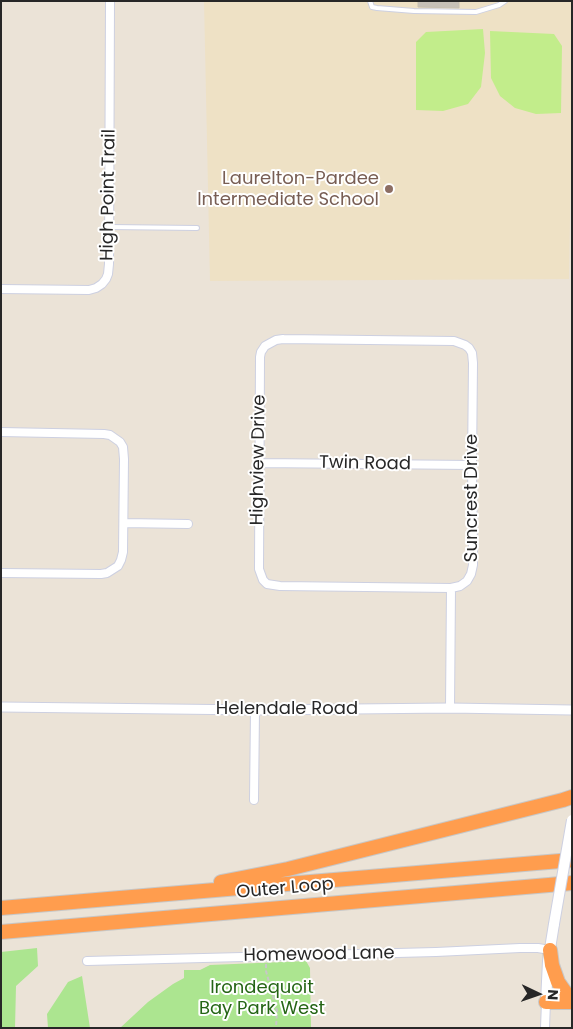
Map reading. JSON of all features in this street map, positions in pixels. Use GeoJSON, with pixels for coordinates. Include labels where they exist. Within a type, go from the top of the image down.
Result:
{"type":"FeatureCollection","features":[{"type":"Feature","properties":{"kind":"highway"},"geometry":{"type":"LineString","coordinates":[[91,901],[158,893],[270,874],[572,797]]}},
{"type":"Feature","properties":{"kind":"highway","name":"Outer Loop"},"geometry":{"type":"LineString","coordinates":[[1,908],[572,860]]}},
{"type":"Feature","properties":{"kind":"highway","name":"Outer Loop"},"geometry":{"type":"LineString","coordinates":[[1,932],[572,883]]}},
{"type":"Feature","properties":{"kind":"highway"},"geometry":{"type":"LineString","coordinates":[[550,950],[556,979],[562,990],[572,998]]}},
{"type":"Feature","properties":{"kind":"highway"},"geometry":{"type":"LineString","coordinates":[[546,1002],[572,1002]]}},
{"type":"Feature","properties":{"kind":"main road"},"geometry":{"type":"LineString","coordinates":[[546,1002],[550,950],[572,820]]}},
{"type":"Feature","properties":{"kind":"street","name":"High Point Trail"},"geometry":{"type":"LineString","coordinates":[[1,289],[79,290],[96,288],[102,284],[108,274],[110,1]]}},
{"type":"Feature","properties":{"kind":"street","name":"Highview Drive"},"geometry":{"type":"LineString","coordinates":[[451,588],[280,586],[267,584],[262,580],[258,569],[260,357],[265,346],[270,342],[284,339],[459,342]]}},
{"type":"Feature","properties":{"kind":"street","name":"Suncrest Drive"},"geometry":{"type":"LineString","coordinates":[[451,588],[460,586],[468,581],[473,565],[473,357],[469,348],[459,342]]}},
{"type":"Feature","properties":{"kind":"street"},"geometry":{"type":"LineString","coordinates":[[1,432],[104,434],[116,438],[120,442],[124,453],[123,552],[118,566],[102,574],[1,573]]}},
{"type":"Feature","properties":{"kind":"street","name":"Twin Road"},"geometry":{"type":"LineString","coordinates":[[259,463],[472,465]]}},
{"type":"Feature","properties":{"kind":"street"},"geometry":{"type":"LineString","coordinates":[[124,523],[188,524]]}},
{"type":"Feature","properties":{"kind":"street"},"geometry":{"type":"LineString","coordinates":[[450,708],[451,588]]}},
{"type":"Feature","properties":{"kind":"street","name":"Helendale Road"},"geometry":{"type":"LineString","coordinates":[[1,707],[255,710],[450,708],[572,710]]}},
{"type":"Feature","properties":{"kind":"street"},"geometry":{"type":"LineString","coordinates":[[254,800],[255,710]]}},
{"type":"Feature","properties":{"kind":"street","name":"Homewood Lane"},"geometry":{"type":"LineString","coordinates":[[87,961],[520,948],[550,950]]}},
{"type":"Feature","properties":{"kind":"street"},"geometry":{"type":"LineString","coordinates":[[545,1028],[546,1002]]}},
{"type":"Feature","properties":{"kind":"lane"},"geometry":{"type":"LineString","coordinates":[[370,1],[372,7],[377,8],[467,12],[476,12],[505,1]]}},
{"type":"Feature","properties":{"kind":"lane"},"geometry":{"type":"LineString","coordinates":[[109,227],[197,228]]}},
{"type":"Feature","properties":{"kind":"path"},"geometry":{"type":"LineString","coordinates":[[266,956],[266,971],[277,1011],[276,1028]]}},
{"type":"Feature","properties":{"kind":"shaded area","name":"Laurelton-Pardee Intermediate School"},"geometry":{"type":"Polygon","coordinates":[[[204,1],[572,1],[569,279],[210,281],[204,1]]]}},
{"type":"Feature","properties":{"kind":"green space"},"geometry":{"type":"Polygon","coordinates":[[[483,29],[485,53],[481,87],[468,104],[443,111],[416,110],[416,42],[426,32],[483,29]]]}},
{"type":"Feature","properties":{"kind":"green space"},"geometry":{"type":"Polygon","coordinates":[[[490,31],[554,34],[562,46],[561,113],[536,114],[515,108],[500,96],[491,78],[490,31]]]}},
{"type":"Feature","properties":{"kind":"green space"},"geometry":{"type":"Polygon","coordinates":[[[37,948],[38,966],[16,986],[15,1028],[1,1028],[1,952],[37,948]]]}},
{"type":"Feature","properties":{"kind":"green space","name":"Irondequoit Bay Park West"},"geometry":{"type":"Polygon","coordinates":[[[306,961],[310,968],[311,1028],[120,1028],[148,1002],[184,978],[184,970],[200,970],[210,965],[306,961]]]}},
{"type":"Feature","properties":{"kind":"green space"},"geometry":{"type":"Polygon","coordinates":[[[82,976],[90,1028],[48,1028],[47,1014],[68,982],[82,976]]]}},
{"type":"Feature","properties":{"kind":"building"},"geometry":{"type":"Polygon","coordinates":[[[418,1],[459,1],[459,8],[418,7],[418,1]]]}},
{"type":"Feature","properties":{"kind":"place","name":"Laurelton-Pardee Intermediate School"},"geometry":{"type":"Point","coordinates":[389,189]}}]}
